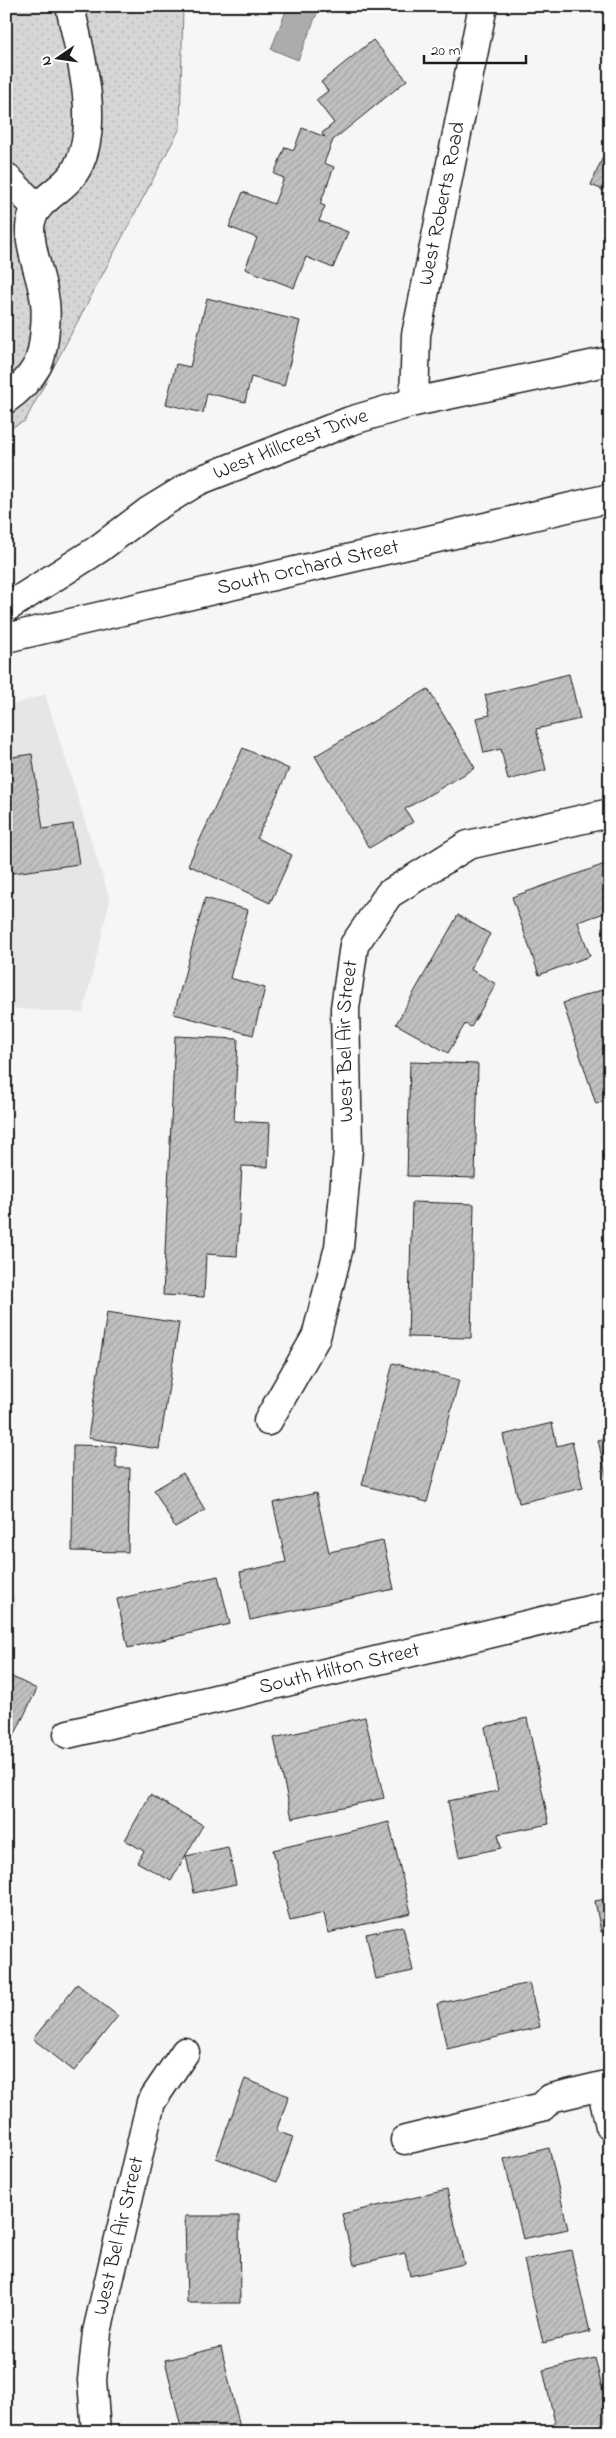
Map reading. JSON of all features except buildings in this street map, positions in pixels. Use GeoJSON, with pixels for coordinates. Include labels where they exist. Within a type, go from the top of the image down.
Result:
{"type":"FeatureCollection","features":[{"type":"Feature","properties":{"kind":"street"},"geometry":{"type":"LineString","coordinates":[[6,399],[17,392],[38,365],[44,335],[46,303],[30,226],[37,208],[73,175],[84,155],[89,125],[85,85],[70,6]]}},
{"type":"Feature","properties":{"kind":"street","name":"West Roberts Road"},"geometry":{"type":"LineString","coordinates":[[414,402],[416,335],[483,6]]}},
{"type":"Feature","properties":{"kind":"street"},"geometry":{"type":"LineString","coordinates":[[6,177],[37,208]]}},
{"type":"Feature","properties":{"kind":"street","name":"West Hillcrest Drive"},"geometry":{"type":"LineString","coordinates":[[6,608],[97,550],[149,511],[198,481],[350,421],[414,402],[610,361]]}},
{"type":"Feature","properties":{"kind":"street","name":"South Orchard Street"},"geometry":{"type":"LineString","coordinates":[[6,638],[610,498]]}},
{"type":"Feature","properties":{"kind":"street","name":"West Bel Air Street"},"geometry":{"type":"LineString","coordinates":[[268,1421],[316,1337],[339,1246],[348,1150],[345,1008],[354,945],[389,894],[468,845],[610,813]]}},
{"type":"Feature","properties":{"kind":"street","name":"South Hilton Street"},"geometry":{"type":"LineString","coordinates":[[68,1734],[610,1605]]}},
{"type":"Feature","properties":{"kind":"street","name":"West Bel Air Street"},"geometry":{"type":"LineString","coordinates":[[96,2432],[92,2380],[97,2332],[151,2102],[185,2052]]}},
{"type":"Feature","properties":{"kind":"street"},"geometry":{"type":"LineString","coordinates":[[405,2140],[542,2107],[551,2098],[605,2086],[610,2126]]}},
{"type":"Feature","properties":{"kind":"shaded area"},"geometry":{"type":"Polygon","coordinates":[[[6,6],[183,6],[180,128],[25,421],[6,430],[6,6]]]}},
{"type":"Feature","properties":{"kind":"shaded area"},"geometry":{"type":"Polygon","coordinates":[[[288,6],[320,6],[298,60],[271,49],[288,6]]]}},
{"type":"Feature","properties":{"kind":"shaded area"},"geometry":{"type":"Polygon","coordinates":[[[45,694],[110,900],[83,1013],[6,1008],[6,707],[45,694]]]}},
{"type":"Feature","properties":{"kind":"shaded area"},"geometry":{"type":"Polygon","coordinates":[[[6,1563],[16,1606],[6,1608],[6,1563]]]}}]}
